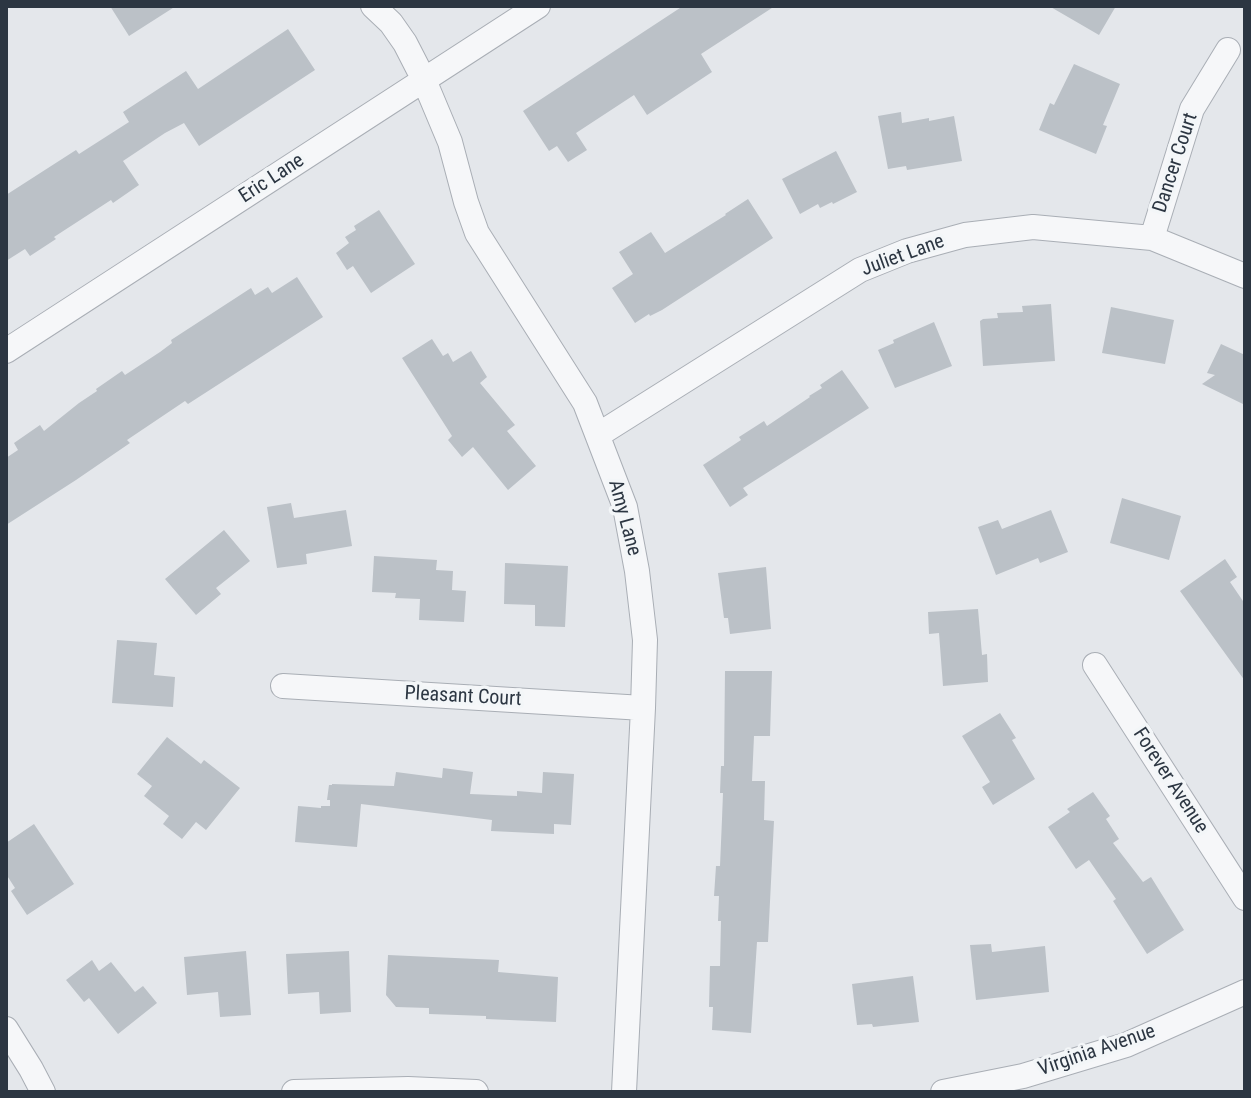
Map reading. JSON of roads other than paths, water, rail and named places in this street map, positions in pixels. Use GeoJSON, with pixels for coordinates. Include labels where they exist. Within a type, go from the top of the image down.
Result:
{"type":"FeatureCollection","features":[{"type":"Feature","properties":{"kind":"street","name":"Amy Lane"},"geometry":{"type":"LineString","coordinates":[[373,6],[391,23],[405,43],[424,80],[450,142],[477,233],[585,403],[625,507],[645,640],[624,1092]]}},
{"type":"Feature","properties":{"kind":"street","name":"Eric Lane"},"geometry":{"type":"LineString","coordinates":[[6,351],[538,6]]}},
{"type":"Feature","properties":{"kind":"street","name":"Dancer Court"},"geometry":{"type":"LineString","coordinates":[[1152,238],[1192,109],[1228,50]]}},
{"type":"Feature","properties":{"kind":"street","name":"Juliet Lane"},"geometry":{"type":"LineString","coordinates":[[598,435],[860,270],[907,251],[965,235],[1033,227],[1152,238],[1245,276]]}},
{"type":"Feature","properties":{"kind":"street","name":"Forever Avenue"},"geometry":{"type":"LineString","coordinates":[[1095,665],[1245,898]]}},
{"type":"Feature","properties":{"kind":"street","name":"Pleasant Court"},"geometry":{"type":"LineString","coordinates":[[283,686],[643,708]]}},
{"type":"Feature","properties":{"kind":"street","name":"Virginia Avenue"},"geometry":{"type":"LineString","coordinates":[[943,1092],[1023,1076],[1126,1045],[1245,992]]}},
{"type":"Feature","properties":{"kind":"street"},"geometry":{"type":"LineString","coordinates":[[6,1029],[43,1092]]}},
{"type":"Feature","properties":{"kind":"street"},"geometry":{"type":"LineString","coordinates":[[294,1092],[408,1089],[476,1092]]}}]}
